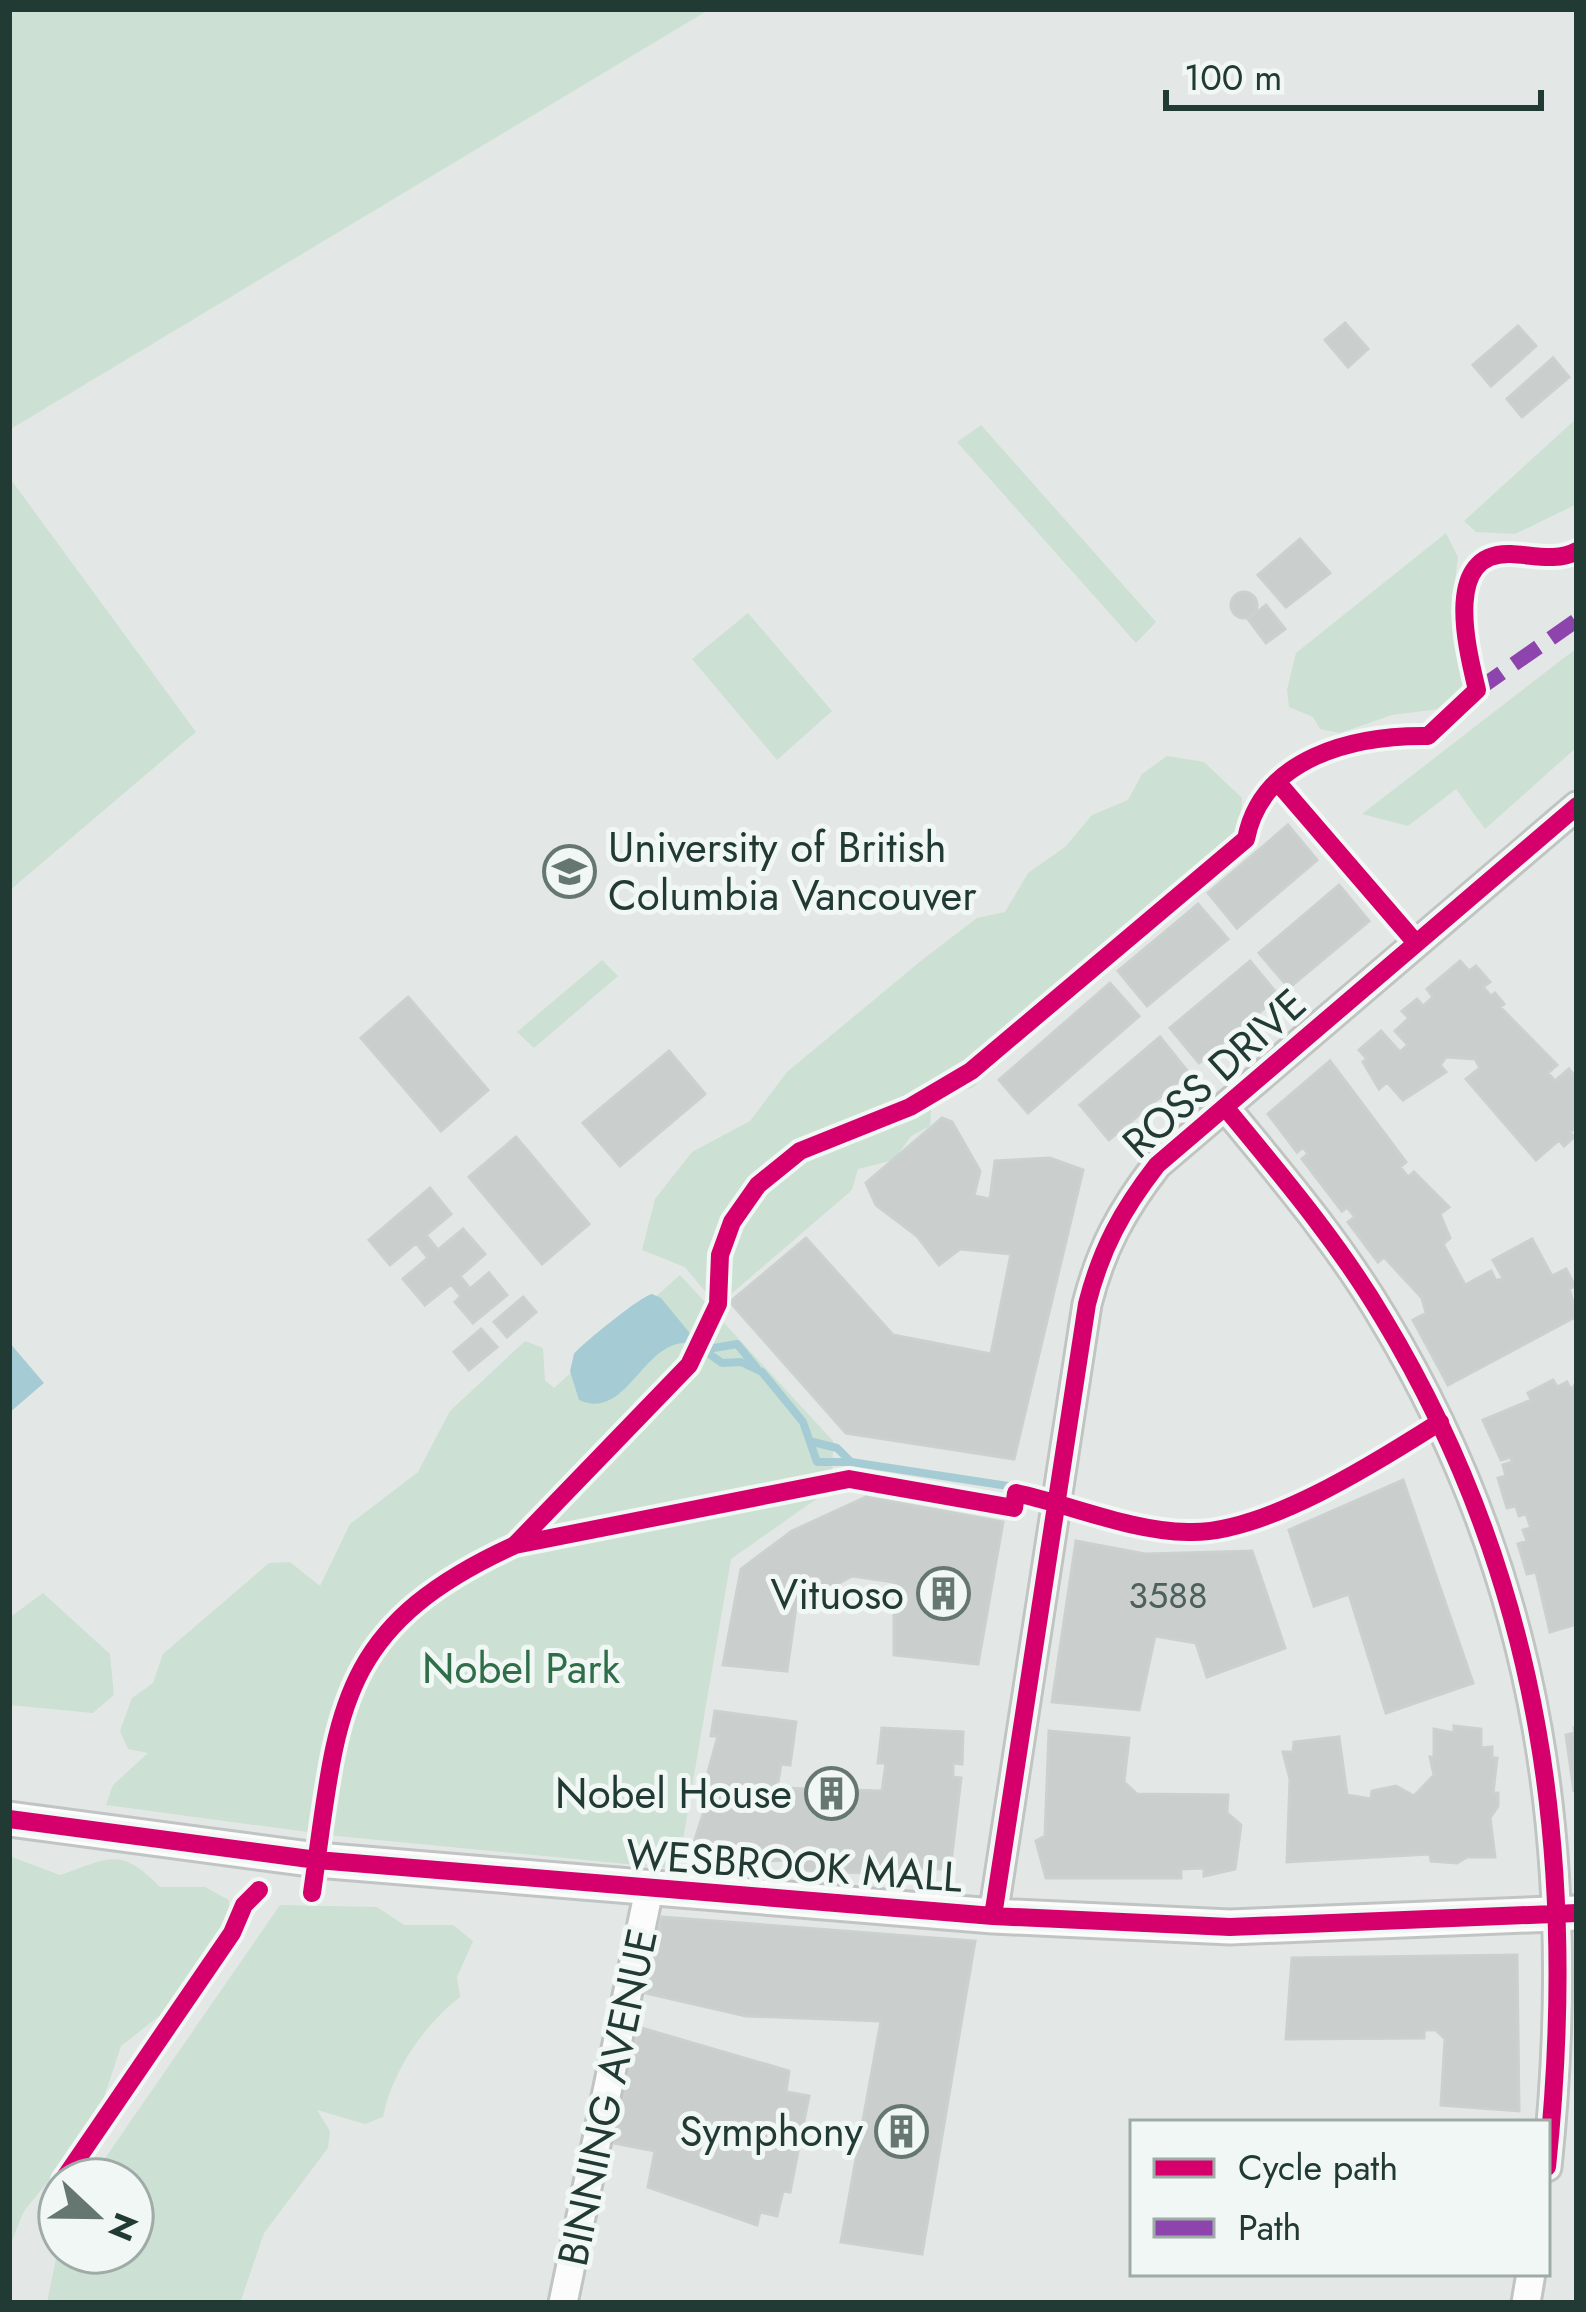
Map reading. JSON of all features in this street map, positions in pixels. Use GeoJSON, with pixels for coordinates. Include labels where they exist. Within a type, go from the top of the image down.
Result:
{"type":"FeatureCollection","features":[{"type":"Feature","properties":{"kind":"street","name":"ROSS DRIVE"},"geometry":{"type":"LineString","coordinates":[[992,1916],[1054,1502],[1098,1260],[1119,1214],[1156,1165],[1577,806]]}},
{"type":"Feature","properties":{"kind":"street"},"geometry":{"type":"LineString","coordinates":[[1225,1107],[1335,1244],[1382,1316],[1424,1390],[1502,1575],[1537,1713],[1568,1914],[1550,2128]]}},
{"type":"Feature","properties":{"kind":"street","name":"WESBROOK MALL"},"geometry":{"type":"LineString","coordinates":[[9,1819],[247,1853],[992,1916],[1230,1927],[1568,1914]]}},
{"type":"Feature","properties":{"kind":"street","name":"BINNING AVENUE"},"geometry":{"type":"LineString","coordinates":[[563,2303],[650,1890]]}},
{"type":"Feature","properties":{"kind":"green space"},"geometry":{"type":"Polygon","coordinates":[[[9,9],[710,9],[9,430],[9,9]]]}},
{"type":"Feature","properties":{"kind":"green space"},"geometry":{"type":"Polygon","coordinates":[[[1577,418],[1577,504],[1515,534],[1476,532],[1464,521],[1577,418]]]}},
{"type":"Feature","properties":{"kind":"green space"},"geometry":{"type":"Polygon","coordinates":[[[981,425],[1156,622],[1136,643],[957,442],[981,425]]]}},
{"type":"Feature","properties":{"kind":"green space"},"geometry":{"type":"Polygon","coordinates":[[[9,477],[196,732],[9,891],[9,477]]]}},
{"type":"Feature","properties":{"kind":"green space"},"geometry":{"type":"Polygon","coordinates":[[[1446,533],[1458,557],[1451,611],[1465,688],[1447,708],[1392,715],[1340,733],[1320,729],[1313,717],[1289,707],[1287,690],[1296,653],[1446,533]]]}},
{"type":"Feature","properties":{"kind":"green space"},"geometry":{"type":"Polygon","coordinates":[[[748,613],[832,711],[777,760],[692,659],[748,613]]]}},
{"type":"Feature","properties":{"kind":"green space"},"geometry":{"type":"Polygon","coordinates":[[[1577,651],[1577,747],[1485,829],[1456,789],[1408,826],[1362,814],[1577,651]]]}},
{"type":"Feature","properties":{"kind":"green space"},"geometry":{"type":"Polygon","coordinates":[[[1167,756],[1204,762],[1242,798],[1241,830],[1216,869],[1129,950],[1054,985],[1045,1024],[972,1088],[932,1098],[930,1126],[911,1136],[894,1160],[858,1169],[852,1190],[730,1295],[709,1296],[685,1267],[642,1250],[655,1199],[692,1152],[750,1121],[787,1072],[922,960],[977,918],[1005,912],[1028,873],[1065,847],[1092,815],[1128,800],[1142,774],[1167,756]]]}},
{"type":"Feature","properties":{"kind":"green space"},"geometry":{"type":"Polygon","coordinates":[[[602,960],[618,976],[534,1048],[517,1032],[602,960]]]}},
{"type":"Feature","properties":{"kind":"green space","name":"Nobel Park"},"geometry":{"type":"Polygon","coordinates":[[[680,1275],[833,1441],[832,1488],[731,1559],[678,1869],[337,1836],[106,1805],[113,1785],[148,1753],[128,1749],[120,1731],[132,1698],[153,1683],[163,1654],[269,1563],[290,1562],[320,1586],[350,1524],[418,1472],[450,1411],[525,1341],[543,1348],[545,1380],[554,1388],[680,1275]]]}},
{"type":"Feature","properties":{"kind":"green space"},"geometry":{"type":"Polygon","coordinates":[[[43,1593],[110,1654],[114,1695],[93,1713],[9,1705],[9,1618],[43,1593]]]}},
{"type":"Feature","properties":{"kind":"green space"},"geometry":{"type":"Polygon","coordinates":[[[9,1856],[60,1875],[103,1861],[124,1861],[160,1887],[205,1887],[229,1900],[229,1929],[182,1998],[121,2046],[95,2124],[69,2156],[36,2156],[36,2196],[24,2211],[9,2248],[9,1856]]]}},
{"type":"Feature","properties":{"kind":"green space"},"geometry":{"type":"Polygon","coordinates":[[[280,1905],[377,1907],[404,1925],[453,1925],[473,1941],[457,1977],[460,1997],[411,2050],[383,2117],[365,2124],[317,2110],[330,2131],[328,2148],[264,2233],[240,2303],[47,2303],[52,2276],[156,2276],[156,2156],[107,2156],[280,1905]]]}},
{"type":"Feature","properties":{"kind":"water"},"geometry":{"type":"Polygon","coordinates":[[[652,1294],[661,1298],[693,1337],[690,1343],[659,1353],[610,1400],[596,1404],[579,1400],[570,1371],[574,1354],[652,1294]]]}},
{"type":"Feature","properties":{"kind":"water"},"geometry":{"type":"Polygon","coordinates":[[[9,1342],[44,1383],[9,1413],[9,1342]]]}},
{"type":"Feature","properties":{"kind":"building"},"geometry":{"type":"Polygon","coordinates":[[[1345,323],[1368,349],[1348,367],[1325,340],[1345,323]]]}},
{"type":"Feature","properties":{"kind":"building"},"geometry":{"type":"Polygon","coordinates":[[[1518,326],[1536,346],[1491,386],[1473,365],[1518,326]]]}},
{"type":"Feature","properties":{"kind":"building"},"geometry":{"type":"Polygon","coordinates":[[[1553,358],[1569,377],[1522,417],[1507,399],[1553,358]]]}},
{"type":"Feature","properties":{"kind":"building"},"geometry":{"type":"Polygon","coordinates":[[[1300,539],[1330,573],[1286,607],[1258,575],[1300,539]]]}},
{"type":"Feature","properties":{"kind":"building"},"geometry":{"type":"Polygon","coordinates":[[[1244,592],[1257,605],[1244,618],[1231,605],[1244,592]]]}},
{"type":"Feature","properties":{"kind":"building"},"geometry":{"type":"Polygon","coordinates":[[[1266,605],[1285,629],[1266,643],[1248,619],[1266,605]]]}},
{"type":"Feature","properties":{"kind":"building"},"geometry":{"type":"Polygon","coordinates":[[[1288,825],[1317,860],[1237,928],[1208,893],[1288,825]]]}},
{"type":"Feature","properties":{"kind":"building"},"geometry":{"type":"Polygon","coordinates":[[[1339,885],[1369,921],[1289,988],[1259,953],[1339,885]]]}},
{"type":"Feature","properties":{"kind":"building"},"geometry":{"type":"Polygon","coordinates":[[[1198,904],[1228,939],[1147,1006],[1118,971],[1198,904]]]}},
{"type":"Feature","properties":{"kind":"building"},"geometry":{"type":"Polygon","coordinates":[[[1250,961],[1279,996],[1199,1063],[1170,1028],[1250,961]]]}},
{"type":"Feature","properties":{"kind":"building"},"geometry":{"type":"Polygon","coordinates":[[[1460,961],[1469,971],[1476,966],[1490,982],[1483,987],[1491,996],[1495,993],[1504,1004],[1500,1007],[1557,1065],[1548,1073],[1555,1081],[1569,1069],[1577,1079],[1577,1126],[1570,1132],[1574,1137],[1564,1146],[1559,1140],[1536,1160],[1466,1079],[1480,1068],[1475,1059],[1446,1057],[1440,1065],[1446,1072],[1403,1100],[1387,1082],[1379,1089],[1363,1062],[1367,1059],[1359,1050],[1381,1031],[1400,1052],[1408,1045],[1395,1031],[1409,1018],[1402,1011],[1417,999],[1423,1006],[1433,997],[1427,989],[1460,961]]]}},
{"type":"Feature","properties":{"kind":"building"},"geometry":{"type":"Polygon","coordinates":[[[1110,983],[1139,1016],[1028,1113],[999,1080],[1110,983]]]}},
{"type":"Feature","properties":{"kind":"building"},"geometry":{"type":"Polygon","coordinates":[[[408,997],[488,1090],[441,1131],[361,1038],[408,997]]]}},
{"type":"Feature","properties":{"kind":"building"},"geometry":{"type":"Polygon","coordinates":[[[1160,1037],[1189,1073],[1109,1140],[1080,1105],[1160,1037]]]}},
{"type":"Feature","properties":{"kind":"building"},"geometry":{"type":"Polygon","coordinates":[[[669,1051],[705,1094],[620,1166],[583,1123],[669,1051]]]}},
{"type":"Feature","properties":{"kind":"building"},"geometry":{"type":"Polygon","coordinates":[[[1330,1061],[1406,1162],[1400,1167],[1408,1177],[1414,1172],[1449,1207],[1440,1214],[1450,1238],[1443,1244],[1465,1285],[1491,1271],[1496,1281],[1503,1278],[1493,1260],[1532,1239],[1552,1276],[1566,1269],[1575,1286],[1569,1289],[1577,1316],[1448,1385],[1413,1320],[1426,1313],[1422,1298],[1384,1257],[1378,1262],[1348,1222],[1355,1217],[1347,1207],[1342,1211],[1302,1159],[1308,1154],[1303,1147],[1297,1152],[1268,1114],[1330,1061]]]}},
{"type":"Feature","properties":{"kind":"building"},"geometry":{"type":"Polygon","coordinates":[[[942,1118],[952,1122],[980,1171],[974,1196],[990,1199],[995,1161],[1050,1158],[1083,1170],[1014,1459],[846,1433],[730,1302],[806,1238],[893,1335],[991,1354],[1011,1254],[960,1249],[939,1265],[917,1236],[876,1205],[866,1183],[942,1118]]]}},
{"type":"Feature","properties":{"kind":"building"},"geometry":{"type":"Polygon","coordinates":[[[516,1137],[589,1224],[542,1264],[469,1177],[516,1137]]]}},
{"type":"Feature","properties":{"kind":"building"},"geometry":{"type":"Polygon","coordinates":[[[430,1188],[451,1214],[426,1235],[438,1250],[463,1229],[485,1254],[460,1276],[470,1289],[489,1273],[507,1295],[473,1323],[455,1302],[461,1296],[451,1284],[425,1305],[403,1279],[428,1258],[416,1243],[390,1265],[369,1240],[430,1188]]]}},
{"type":"Feature","properties":{"kind":"building"},"geometry":{"type":"Polygon","coordinates":[[[523,1297],[536,1312],[507,1337],[494,1322],[523,1297]]]}},
{"type":"Feature","properties":{"kind":"building"},"geometry":{"type":"Polygon","coordinates":[[[481,1329],[497,1347],[469,1370],[454,1352],[481,1329]]]}},
{"type":"Feature","properties":{"kind":"building"},"geometry":{"type":"Polygon","coordinates":[[[1553,1380],[1557,1387],[1567,1382],[1571,1390],[1577,1382],[1577,1624],[1550,1632],[1536,1572],[1527,1574],[1518,1544],[1527,1541],[1523,1530],[1531,1528],[1526,1514],[1519,1516],[1516,1506],[1507,1508],[1498,1478],[1506,1476],[1503,1465],[1512,1462],[1511,1457],[1501,1460],[1483,1420],[1531,1400],[1528,1393],[1553,1380]]]}},
{"type":"Feature","properties":{"kind":"building"},"geometry":{"type":"Polygon","coordinates":[[[1403,1480],[1473,1683],[1386,1713],[1349,1594],[1314,1606],[1289,1530],[1403,1480]]]}},
{"type":"Feature","properties":{"kind":"building","name":"Vituoso"},"geometry":{"type":"Polygon","coordinates":[[[866,1497],[1003,1522],[978,1664],[894,1655],[894,1582],[852,1576],[796,1607],[787,1671],[723,1665],[741,1569],[792,1531],[866,1497]]]}},
{"type":"Feature","properties":{"kind":"building"},"geometry":{"type":"Polygon","coordinates":[[[1076,1541],[1145,1554],[1252,1551],[1285,1648],[1207,1677],[1196,1643],[1155,1636],[1139,1710],[1052,1702],[1076,1541]]]}},
{"type":"Feature","properties":{"kind":"building","name":"Nobel House"},"geometry":{"type":"Polygon","coordinates":[[[715,1711],[796,1722],[790,1765],[781,1764],[777,1788],[882,1791],[886,1763],[878,1763],[882,1728],[963,1732],[962,1764],[953,1763],[953,1777],[961,1778],[951,1863],[940,1869],[907,1867],[907,1875],[784,1869],[785,1860],[737,1862],[738,1855],[721,1854],[719,1848],[693,1846],[709,1795],[702,1794],[718,1736],[711,1736],[715,1711]]]}},
{"type":"Feature","properties":{"kind":"building"},"geometry":{"type":"Polygon","coordinates":[[[1454,1726],[1481,1729],[1481,1748],[1492,1747],[1492,1758],[1497,1758],[1493,1793],[1498,1793],[1498,1806],[1490,1818],[1495,1857],[1467,1857],[1457,1863],[1431,1861],[1430,1854],[1287,1862],[1290,1779],[1283,1752],[1293,1752],[1294,1742],[1339,1737],[1347,1795],[1371,1799],[1372,1791],[1396,1786],[1414,1796],[1434,1775],[1430,1757],[1434,1757],[1434,1729],[1454,1733],[1454,1726]]]}},
{"type":"Feature","properties":{"kind":"building"},"geometry":{"type":"Polygon","coordinates":[[[1577,1728],[1574,1792],[1566,1735],[1575,1733],[1577,1728]]]}},
{"type":"Feature","properties":{"kind":"building"},"geometry":{"type":"Polygon","coordinates":[[[1049,1731],[1129,1738],[1124,1782],[1137,1794],[1228,1795],[1227,1813],[1241,1825],[1235,1869],[1204,1876],[1204,1868],[1181,1869],[1181,1878],[1046,1878],[1036,1841],[1045,1836],[1049,1731]]]}},
{"type":"Feature","properties":{"kind":"building","name":"Symphony"},"geometry":{"type":"Polygon","coordinates":[[[662,1917],[975,1941],[922,2254],[841,2242],[881,2021],[746,2016],[646,1993],[662,1917]]]}},
{"type":"Feature","properties":{"kind":"building"},"geometry":{"type":"Polygon","coordinates":[[[1517,1955],[1519,2111],[1441,2105],[1445,2039],[1436,2030],[1424,2030],[1424,2038],[1286,2039],[1292,1958],[1517,1955]]]}},
{"type":"Feature","properties":{"kind":"building"},"geometry":{"type":"Polygon","coordinates":[[[638,2027],[789,2071],[786,2092],[809,2096],[790,2192],[783,2191],[777,2216],[760,2212],[757,2225],[648,2187],[655,2151],[614,2143],[638,2027]]]}},
{"type":"Feature","properties":{"kind":"waterway"},"geometry":{"type":"LineString","coordinates":[[691,1341],[722,1363],[741,1362],[762,1372],[803,1422],[817,1462],[851,1462],[1008,1486]]}},
{"type":"Feature","properties":{"kind":"waterway"},"geometry":{"type":"LineString","coordinates":[[708,1349],[737,1344],[756,1367]]}},
{"type":"Feature","properties":{"kind":"waterway"},"geometry":{"type":"LineString","coordinates":[[813,1442],[837,1448],[850,1461]]}},
{"type":"Feature","properties":{"kind":"marked path"},"geometry":{"type":"LineString","coordinates":[[1477,690],[1577,620]]}},
{"type":"Feature","properties":{"kind":"cycle path"},"geometry":{"type":"LineString","coordinates":[[515,1545],[689,1365],[718,1304],[720,1255],[732,1222],[758,1185],[800,1151],[910,1107],[971,1071],[1246,839],[1255,811],[1291,770],[1342,747],[1428,736],[1477,690],[1464,607],[1475,569],[1489,557],[1553,557],[1577,551]]}},
{"type":"Feature","properties":{"kind":"cycle path"},"geometry":{"type":"LineString","coordinates":[[1279,784],[1416,943]]}},
{"type":"Feature","properties":{"kind":"cycle path"},"geometry":{"type":"LineString","coordinates":[[993,1916],[1087,1304],[1114,1231],[1157,1165],[1577,806]]}},
{"type":"Feature","properties":{"kind":"cycle path"},"geometry":{"type":"LineString","coordinates":[[1225,1107],[1328,1236],[1383,1318],[1437,1418],[1481,1520],[1514,1623],[1537,1728],[1551,1835],[1557,1943],[1550,2129]]}},
{"type":"Feature","properties":{"kind":"cycle path"},"geometry":{"type":"LineString","coordinates":[[312,1893],[329,1775],[355,1683],[378,1644],[410,1609],[455,1576],[515,1545],[849,1479],[1014,1508],[1016,1493],[1166,1531],[1218,1530],[1250,1522],[1318,1493],[1440,1422]]}},
{"type":"Feature","properties":{"kind":"cycle path"},"geometry":{"type":"LineString","coordinates":[[9,1819],[317,1860],[993,1916],[1230,1927],[1577,1913]]}},
{"type":"Feature","properties":{"kind":"cycle path"},"geometry":{"type":"LineString","coordinates":[[79,2156],[232,1933],[244,1905],[259,1890]]}},
{"type":"Feature","properties":{"kind":"place","name":"University of British Columbia Vancouver"},"geometry":{"type":"Point","coordinates":[569,871]}},
{"type":"Feature","properties":{"kind":"place","name":"Vituoso"},"geometry":{"type":"Point","coordinates":[943,1594]}},
{"type":"Feature","properties":{"kind":"place","name":"Nobel House"},"geometry":{"type":"Point","coordinates":[831,1793]}},
{"type":"Feature","properties":{"kind":"place","name":"Symphony"},"geometry":{"type":"Point","coordinates":[902,2131]}}]}
